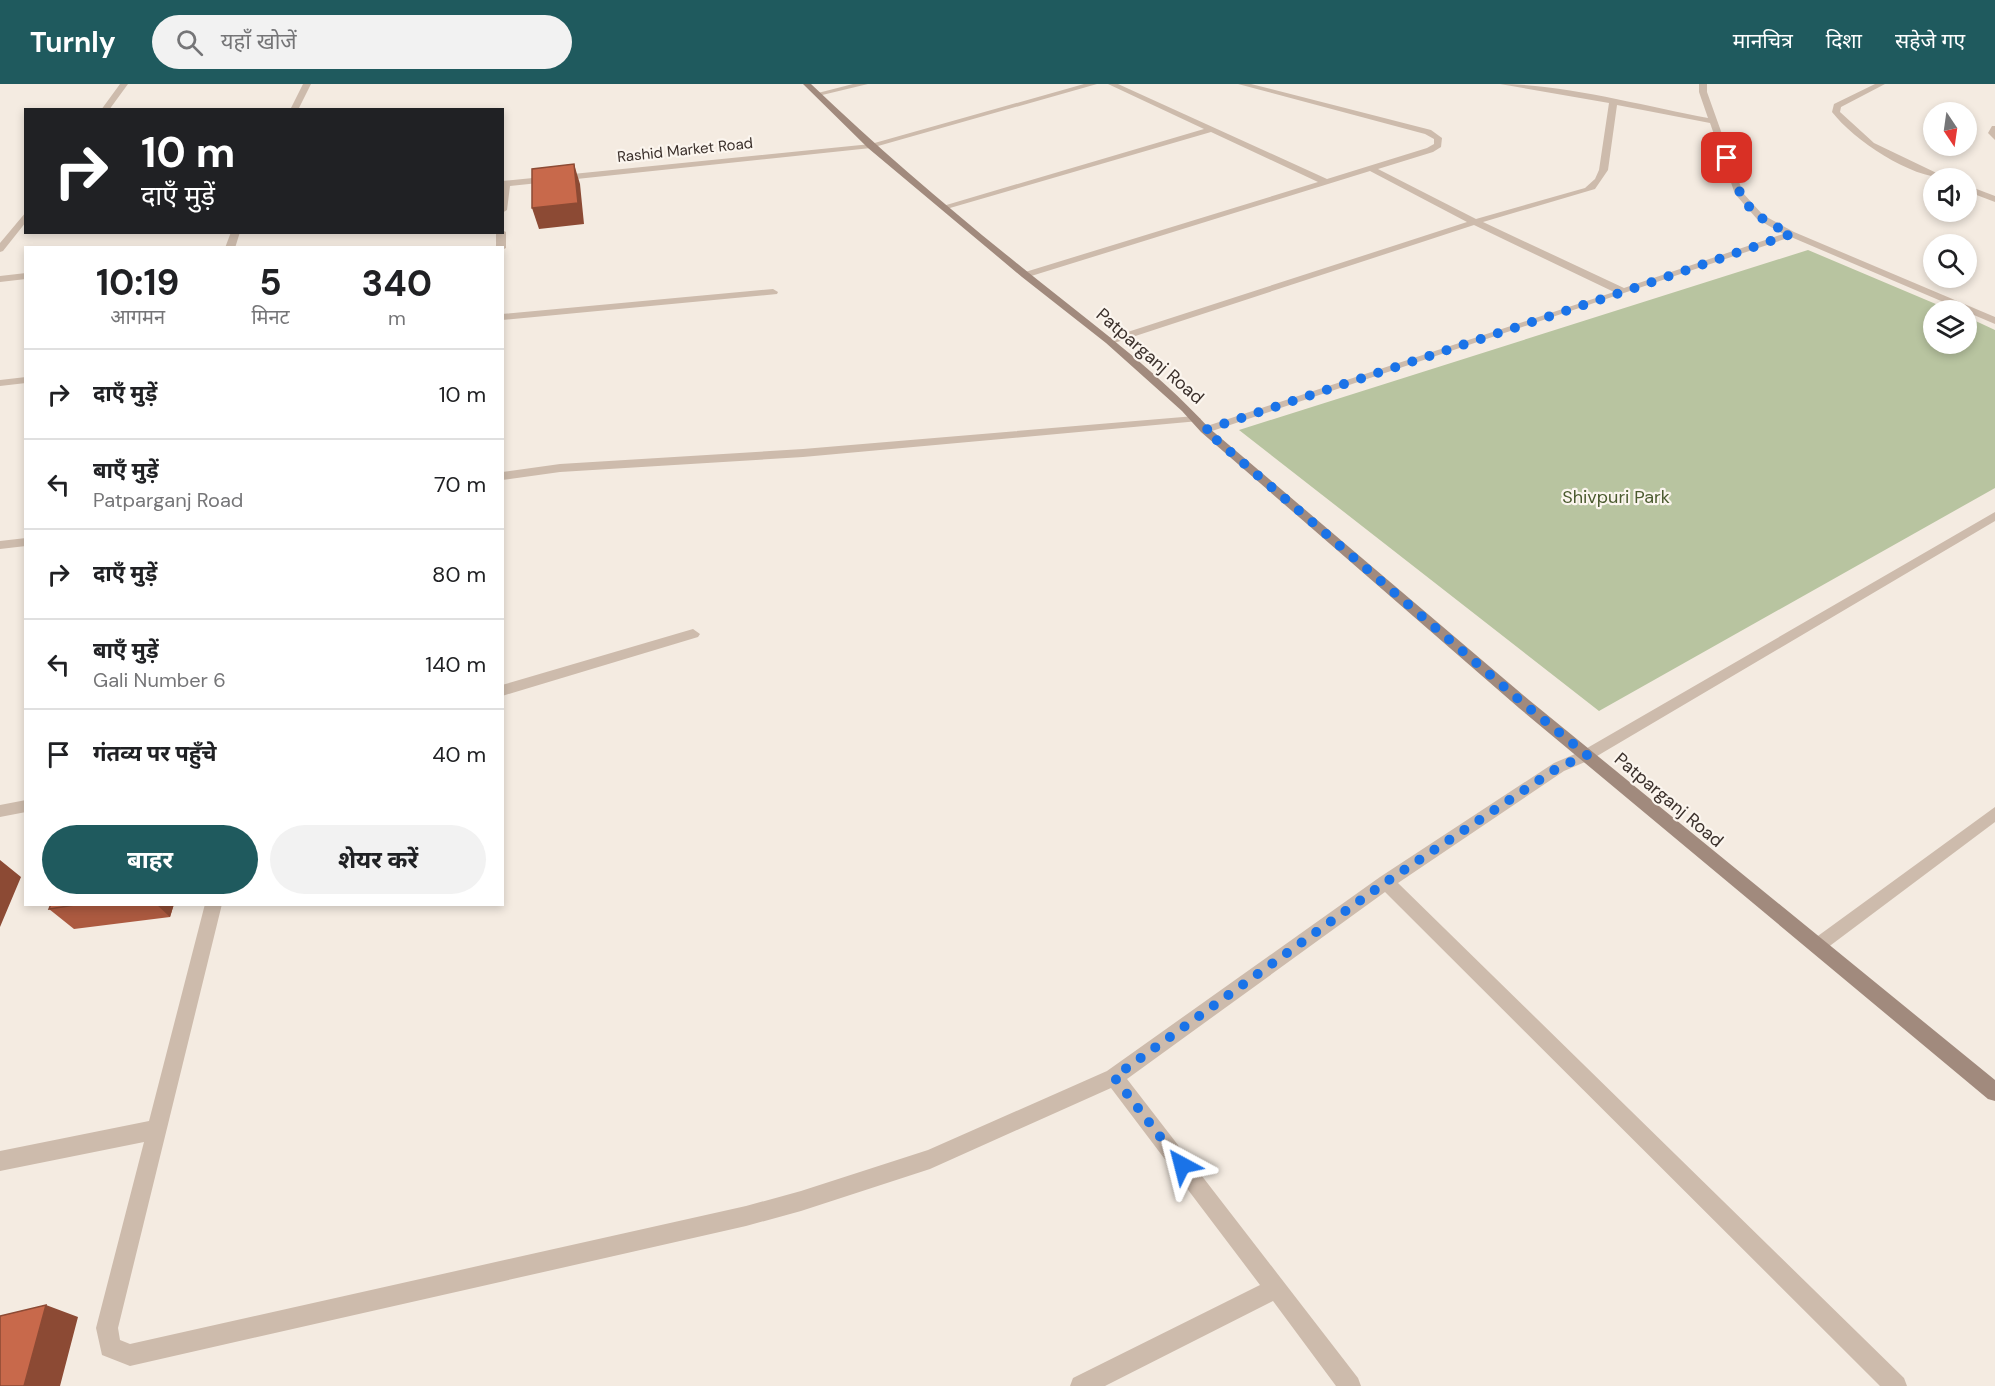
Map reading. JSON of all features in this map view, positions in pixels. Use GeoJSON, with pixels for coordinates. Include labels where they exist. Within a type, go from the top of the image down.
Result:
{"type":"FeatureCollection","features":[{"type":"Feature","properties":{"kind":"street"},"geometry":{"type":"LineString","coordinates":[[106,108],[124,84]]}},
{"type":"Feature","properties":{"kind":"street"},"geometry":{"type":"LineString","coordinates":[[295,108],[307,84]]}},
{"type":"Feature","properties":{"kind":"street"},"geometry":{"type":"LineString","coordinates":[[812,89],[864,84]]}},
{"type":"Feature","properties":{"kind":"street","name":"Rashid Market Road"},"geometry":{"type":"LineString","coordinates":[[504,184],[871,146],[1093,84]]}},
{"type":"Feature","properties":{"kind":"street"},"geometry":{"type":"LineString","coordinates":[[1112,84],[1328,183]]}},
{"type":"Feature","properties":{"kind":"street"},"geometry":{"type":"LineString","coordinates":[[1025,275],[1328,183],[1430,150],[1438,145],[1438,138],[1428,132],[1242,84]]}},
{"type":"Feature","properties":{"kind":"street"},"geometry":{"type":"LineString","coordinates":[[1504,84],[1715,122]]}},
{"type":"Feature","properties":{"kind":"street"},"geometry":{"type":"LineString","coordinates":[[1703,84],[1703,92],[1739,194],[1760,218],[1791,234],[1995,321]]}},
{"type":"Feature","properties":{"kind":"street"},"geometry":{"type":"LineString","coordinates":[[1881,84],[1845,101],[1837,106],[1836,112],[1845,125],[1878,149],[1923,169]]}},
{"type":"Feature","properties":{"kind":"street","name":"Patparganj Road"},"geometry":{"type":"LineString","coordinates":[[812,89],[871,146],[1025,275],[1110,341],[1205,430],[1524,704],[1995,1092]]}},
{"type":"Feature","properties":{"kind":"street"},"geometry":{"type":"LineString","coordinates":[[1110,341],[1475,222],[1588,190],[1596,184],[1605,170],[1604,161],[1613,102]]}},
{"type":"Feature","properties":{"kind":"street"},"geometry":{"type":"LineString","coordinates":[[1995,128],[1992,134],[1995,138]]}},
{"type":"Feature","properties":{"kind":"street"},"geometry":{"type":"LineString","coordinates":[[946,208],[1210,130]]}},
{"type":"Feature","properties":{"kind":"street"},"geometry":{"type":"LineString","coordinates":[[1372,169],[1475,222],[1623,292]]}},
{"type":"Feature","properties":{"kind":"street"},"geometry":{"type":"LineString","coordinates":[[1977,192],[1995,199]]}},
{"type":"Feature","properties":{"kind":"street"},"geometry":{"type":"LineString","coordinates":[[0,230],[21,228]]}},
{"type":"Feature","properties":{"kind":"street"},"geometry":{"type":"LineString","coordinates":[[0,249],[21,228]]}},
{"type":"Feature","properties":{"kind":"street"},"geometry":{"type":"LineString","coordinates":[[1205,430],[1791,234]]}},
{"type":"Feature","properties":{"kind":"street"},"geometry":{"type":"LineString","coordinates":[[0,279],[24,276]]}},
{"type":"Feature","properties":{"kind":"street"},"geometry":{"type":"LineString","coordinates":[[504,317],[773,292]]}},
{"type":"Feature","properties":{"kind":"street"},"geometry":{"type":"LineString","coordinates":[[0,383],[24,380]]}},
{"type":"Feature","properties":{"kind":"street"},"geometry":{"type":"LineString","coordinates":[[504,476],[560,468],[802,453],[1195,419]]}},
{"type":"Feature","properties":{"kind":"street"},"geometry":{"type":"LineString","coordinates":[[214,906],[107,1328],[110,1347],[130,1355],[746,1216],[801,1201],[930,1159],[1114,1077],[1386,882],[1559,767],[1587,755],[1995,516]]}},
{"type":"Feature","properties":{"kind":"street"},"geometry":{"type":"LineString","coordinates":[[0,545],[24,542]]}},
{"type":"Feature","properties":{"kind":"street"},"geometry":{"type":"LineString","coordinates":[[504,690],[693,634]]}},
{"type":"Feature","properties":{"kind":"street"},"geometry":{"type":"LineString","coordinates":[[0,811],[24,806]]}},
{"type":"Feature","properties":{"kind":"street"},"geometry":{"type":"LineString","coordinates":[[1817,946],[1995,813]]}},
{"type":"Feature","properties":{"kind":"street"},"geometry":{"type":"LineString","coordinates":[[1386,882],[1896,1386]]}},
{"type":"Feature","properties":{"kind":"street"},"geometry":{"type":"LineString","coordinates":[[1114,1077],[1350,1386]]}},
{"type":"Feature","properties":{"kind":"street"},"geometry":{"type":"LineString","coordinates":[[0,1161],[159,1129]]}},
{"type":"Feature","properties":{"kind":"street"},"geometry":{"type":"LineString","coordinates":[[1081,1386],[1276,1288]]}},
{"type":"Feature","properties":{"kind":"green space","name":"Shivpuri Park"},"geometry":{"type":"Polygon","coordinates":[[[1808,250],[1926,300],[1923,300],[1923,354],[1977,354],[1977,322],[1995,330],[1995,488],[1599,711],[1239,430],[1808,250]]]}},
{"type":"Feature","properties":{"kind":"building"},"geometry":{"type":"Polygon","coordinates":[[[574,164],[578,203],[532,208],[532,169],[574,164]]]}},
{"type":"Feature","properties":{"kind":"building"},"geometry":{"type":"Polygon","coordinates":[[[50,906],[68,906],[49,909],[50,906]]]}},
{"type":"Feature","properties":{"kind":"building"},"geometry":{"type":"Polygon","coordinates":[[[46,1305],[24,1386],[0,1386],[0,1316],[46,1305]]]}},
{"type":"Feature","properties":{"kind":"route"},"geometry":{"type":"LineString","coordinates":[[1182,1165],[1114,1077],[1386,882],[1559,767],[1587,755],[1524,704],[1205,430],[1791,234],[1773,226],[1753,211],[1739,194],[1727,158]]}}]}
